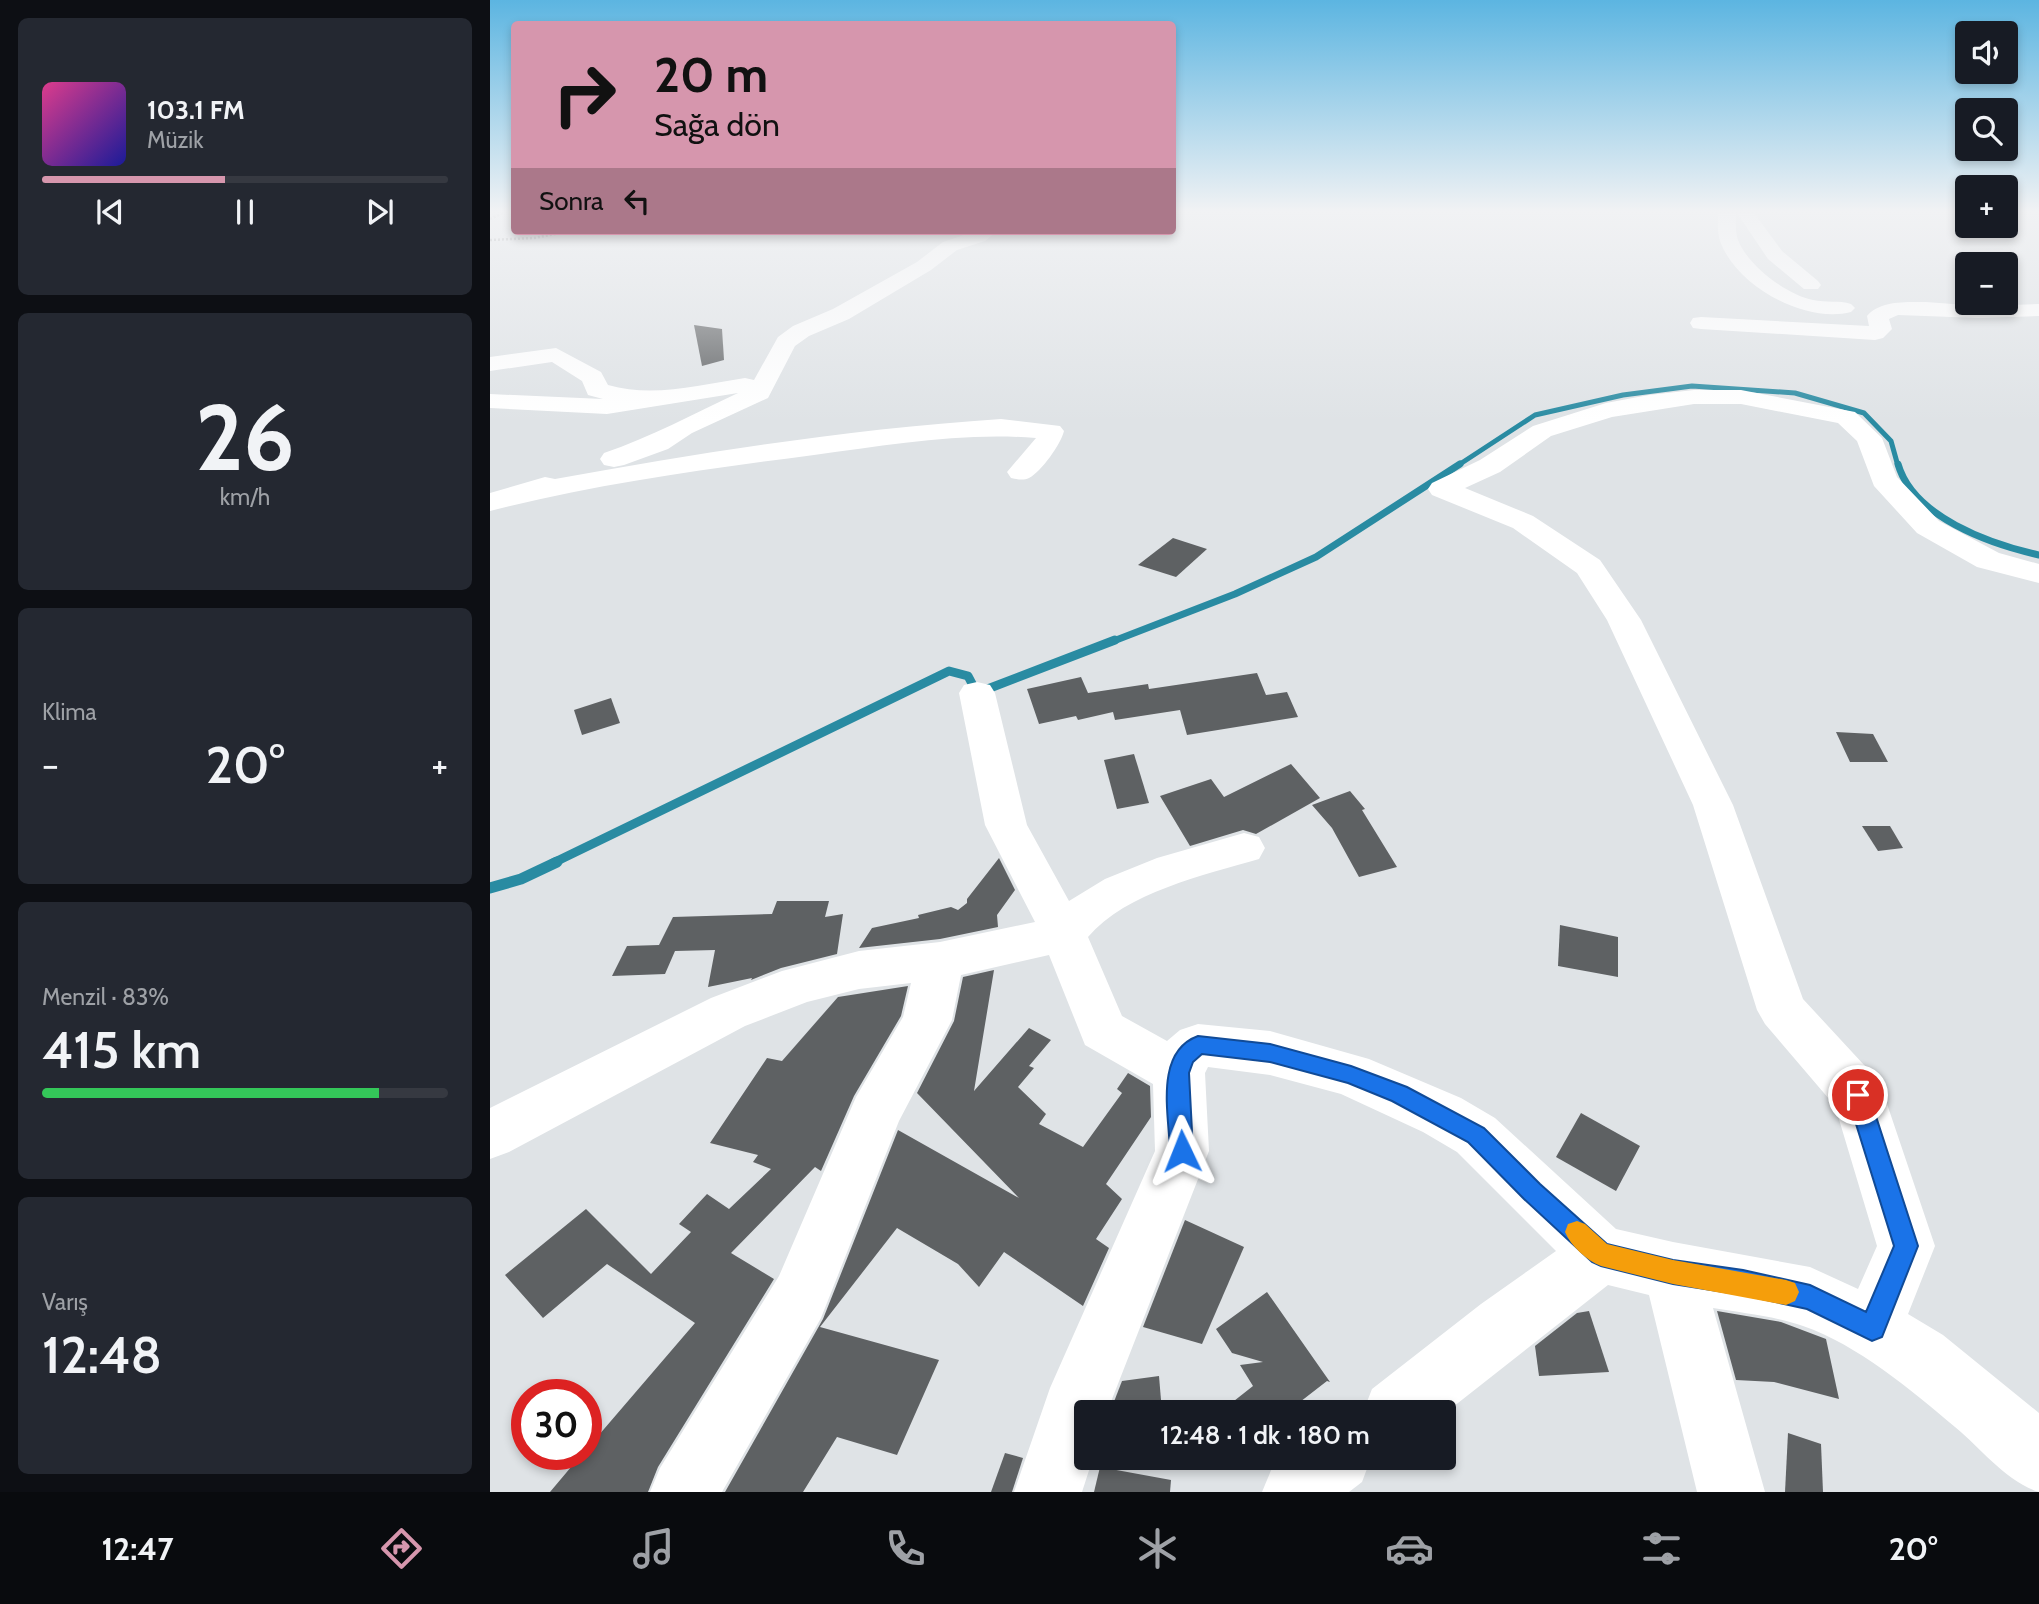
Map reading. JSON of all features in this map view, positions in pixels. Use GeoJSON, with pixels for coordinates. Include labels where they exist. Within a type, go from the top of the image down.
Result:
{"type":"FeatureCollection","features":[{"type":"Feature","properties":{"kind":"street"},"geometry":{"type":"LineString","coordinates":[[521,494],[659,443],[683,428],[759,393],[786,342],[801,331],[841,314],[895,283]]}},
{"type":"Feature","properties":{"kind":"street"},"geometry":{"type":"LineString","coordinates":[[1766,283],[1789,300],[1807,306],[1882,312],[1897,309],[1976,312],[2039,310]]}},
{"type":"Feature","properties":{"kind":"street"},"geometry":{"type":"LineString","coordinates":[[1810,283],[1848,309]]}},
{"type":"Feature","properties":{"kind":"street"},"geometry":{"type":"LineString","coordinates":[[1701,323],[1875,333],[1881,329],[1878,316],[1882,312]]}},
{"type":"Feature","properties":{"kind":"street"},"geometry":{"type":"LineString","coordinates":[[490,364],[556,355],[593,377],[597,390],[626,398],[665,397]]}},
{"type":"Feature","properties":{"kind":"street"},"geometry":{"type":"LineString","coordinates":[[490,401],[607,407],[765,381]]}},
{"type":"Feature","properties":{"kind":"street"},"geometry":{"type":"LineString","coordinates":[[1872,1328],[1906,1246],[1858,1095],[1782,1010],[1713,805],[1624,621],[1589,567],[1523,522],[1441,489],[1490,466],[1542,431],[1606,411],[1649,402],[1695,397],[1741,397],[1846,417],[1869,438],[1885,480],[1928,527],[1988,560],[2039,574]]}},
{"type":"Feature","properties":{"kind":"street"},"geometry":{"type":"LineString","coordinates":[[490,502],[683,464],[926,432],[1001,427],[1051,431],[1048,442],[1021,472]]}},
{"type":"Feature","properties":{"kind":"street"},"geometry":{"type":"LineString","coordinates":[[977,693],[1006,825],[1064,934],[1102,1030],[1179,1073]]}},
{"type":"Feature","properties":{"kind":"street"},"geometry":{"type":"LineString","coordinates":[[490,1135],[729,1012],[799,985],[859,970],[940,961],[1064,934],[1074,919],[1110,895],[1184,864],[1244,848]]}},
{"type":"Feature","properties":{"kind":"street"},"geometry":{"type":"LineString","coordinates":[[684,1492],[800,1297],[875,1114],[927,1020],[940,961]]}},
{"type":"Feature","properties":{"kind":"street"},"geometry":{"type":"LineString","coordinates":[[1048,1492],[1082,1388],[1182,1151],[1179,1073],[1184,1056],[1198,1045],[1270,1053],[1351,1075],[1400,1094],[1476,1135],[1601,1254],[1673,1272],[1810,1297],[1872,1328],[1921,1357],[2005,1426],[2039,1459]]}},
{"type":"Feature","properties":{"kind":"street"},"geometry":{"type":"LineString","coordinates":[[1410,1400],[1503,1326],[1601,1254]]}},
{"type":"Feature","properties":{"kind":"street"},"geometry":{"type":"LineString","coordinates":[[1673,1272],[1731,1492]]}},
{"type":"Feature","properties":{"kind":"street"},"geometry":{"type":"LineString","coordinates":[[1296,1492],[1323,1470]]}},
{"type":"Feature","properties":{"kind":"building"},"geometry":{"type":"Polygon","coordinates":[[[694,325],[722,329],[724,360],[702,366],[694,325]]]}},
{"type":"Feature","properties":{"kind":"building"},"geometry":{"type":"Polygon","coordinates":[[[1173,538],[1207,549],[1176,577],[1138,565],[1173,538]]]}},
{"type":"Feature","properties":{"kind":"building"},"geometry":{"type":"Polygon","coordinates":[[[1257,673],[1266,695],[1287,692],[1298,717],[1187,735],[1180,710],[1115,720],[1113,712],[1078,720],[1076,716],[1039,724],[1027,689],[1081,677],[1088,693],[1148,684],[1149,689],[1257,673]]]}},
{"type":"Feature","properties":{"kind":"building"},"geometry":{"type":"Polygon","coordinates":[[[611,698],[620,723],[582,735],[574,710],[611,698]]]}},
{"type":"Feature","properties":{"kind":"building"},"geometry":{"type":"Polygon","coordinates":[[[1836,732],[1873,734],[1888,762],[1850,762],[1836,732]]]}},
{"type":"Feature","properties":{"kind":"building"},"geometry":{"type":"Polygon","coordinates":[[[1134,754],[1149,803],[1117,809],[1104,760],[1134,754]]]}},
{"type":"Feature","properties":{"kind":"building"},"geometry":{"type":"Polygon","coordinates":[[[1291,764],[1320,798],[1256,834],[1243,830],[1190,846],[1160,796],[1211,779],[1224,797],[1291,764]]]}},
{"type":"Feature","properties":{"kind":"building"},"geometry":{"type":"Polygon","coordinates":[[[1350,791],[1365,809],[1362,810],[1397,867],[1359,877],[1332,828],[1312,805],[1350,791]]]}},
{"type":"Feature","properties":{"kind":"building"},"geometry":{"type":"Polygon","coordinates":[[[1862,826],[1890,826],[1903,848],[1878,851],[1862,826]]]}},
{"type":"Feature","properties":{"kind":"building"},"geometry":{"type":"Polygon","coordinates":[[[999,858],[1015,890],[997,915],[998,927],[940,939],[859,948],[872,928],[919,918],[918,915],[951,907],[958,910],[967,903],[967,899],[999,858]]]}},
{"type":"Feature","properties":{"kind":"building"},"geometry":{"type":"Polygon","coordinates":[[[777,901],[829,901],[825,917],[843,914],[837,954],[781,968],[751,980],[752,978],[708,987],[715,950],[675,951],[665,974],[612,976],[627,946],[659,945],[673,917],[772,914],[777,901]]]}},
{"type":"Feature","properties":{"kind":"building"},"geometry":{"type":"Polygon","coordinates":[[[1560,925],[1618,937],[1618,977],[1558,966],[1560,925]]]}},
{"type":"Feature","properties":{"kind":"building"},"geometry":{"type":"Polygon","coordinates":[[[994,970],[974,1091],[1029,1028],[1051,1040],[1029,1066],[1034,1068],[1018,1087],[1046,1114],[1039,1124],[1083,1147],[1122,1093],[1117,1089],[1128,1073],[1150,1086],[1151,1117],[1106,1184],[1122,1199],[1096,1239],[1109,1248],[1083,1306],[1004,1252],[979,1287],[958,1264],[897,1228],[820,1327],[939,1360],[897,1455],[837,1437],[803,1492],[725,1492],[823,1319],[898,1130],[1019,1198],[917,1093],[954,1021],[963,977],[994,970]]]}},
{"type":"Feature","properties":{"kind":"building"},"geometry":{"type":"Polygon","coordinates":[[[908,986],[901,1016],[854,1096],[821,1171],[815,1167],[731,1253],[774,1279],[658,1467],[648,1492],[550,1492],[569,1470],[602,1470],[602,1431],[695,1323],[607,1264],[543,1318],[505,1275],[586,1209],[651,1274],[691,1232],[679,1224],[707,1194],[729,1209],[771,1169],[753,1162],[758,1155],[710,1143],[767,1058],[782,1061],[838,997],[908,986]]]}},
{"type":"Feature","properties":{"kind":"building"},"geometry":{"type":"Polygon","coordinates":[[[1581,1113],[1640,1146],[1616,1191],[1556,1157],[1581,1113]]]}},
{"type":"Feature","properties":{"kind":"building"},"geometry":{"type":"Polygon","coordinates":[[[1185,1220],[1244,1247],[1202,1344],[1143,1327],[1185,1220]]]}},
{"type":"Feature","properties":{"kind":"building"},"geometry":{"type":"Polygon","coordinates":[[[1267,1292],[1330,1382],[1327,1381],[1302,1400],[1235,1400],[1253,1386],[1240,1365],[1263,1362],[1232,1353],[1216,1329],[1267,1292]]]}},
{"type":"Feature","properties":{"kind":"building"},"geometry":{"type":"Polygon","coordinates":[[[1589,1311],[1609,1372],[1539,1376],[1535,1346],[1577,1313],[1589,1311]]]}},
{"type":"Feature","properties":{"kind":"building"},"geometry":{"type":"Polygon","coordinates":[[[1717,1311],[1781,1322],[1826,1339],[1839,1399],[1774,1382],[1736,1380],[1717,1311]]]}},
{"type":"Feature","properties":{"kind":"building"},"geometry":{"type":"Polygon","coordinates":[[[1159,1376],[1161,1400],[1115,1400],[1122,1381],[1159,1376]]]}},
{"type":"Feature","properties":{"kind":"building"},"geometry":{"type":"Polygon","coordinates":[[[1788,1433],[1821,1444],[1823,1492],[1785,1492],[1788,1433]]]}},
{"type":"Feature","properties":{"kind":"building"},"geometry":{"type":"Polygon","coordinates":[[[1005,1453],[1023,1458],[1012,1492],[991,1492],[1005,1453]]]}},
{"type":"Feature","properties":{"kind":"building"},"geometry":{"type":"Polygon","coordinates":[[[1099,1470],[1116,1470],[1171,1480],[1170,1492],[1094,1492],[1099,1470]]]}},
{"type":"Feature","properties":{"kind":"waterway"},"geometry":{"type":"LineString","coordinates":[[1457,466],[1535,415],[1623,395],[1692,386],[1795,393],[1864,413],[1891,441],[1898,466]]}},
{"type":"Feature","properties":{"kind":"waterway"},"geometry":{"type":"LineString","coordinates":[[1111,642],[1235,594],[1316,557],[1460,464]]}},
{"type":"Feature","properties":{"kind":"waterway"},"geometry":{"type":"LineString","coordinates":[[1898,464],[1906,483],[1919,499],[1936,513],[1998,544],[2039,555]]}},
{"type":"Feature","properties":{"kind":"waterway"},"geometry":{"type":"LineString","coordinates":[[553,863],[949,671],[968,676],[977,693],[1115,640]]}},
{"type":"Feature","properties":{"kind":"waterway"},"geometry":{"type":"LineString","coordinates":[[490,888],[521,879],[557,862]]}},
{"type":"Feature","properties":{"kind":"slow traffic"},"geometry":{"type":"LineString","coordinates":[[1577,1232],[1601,1254],[1673,1272],[1786,1292]]}},
{"type":"Feature","properties":{"kind":"route"},"geometry":{"type":"LineString","coordinates":[[1182,1151],[1179,1073],[1184,1056],[1198,1045],[1270,1053],[1351,1075],[1400,1094],[1476,1135],[1601,1254],[1673,1272],[1810,1297],[1872,1328],[1906,1246],[1858,1095]]}}]}
